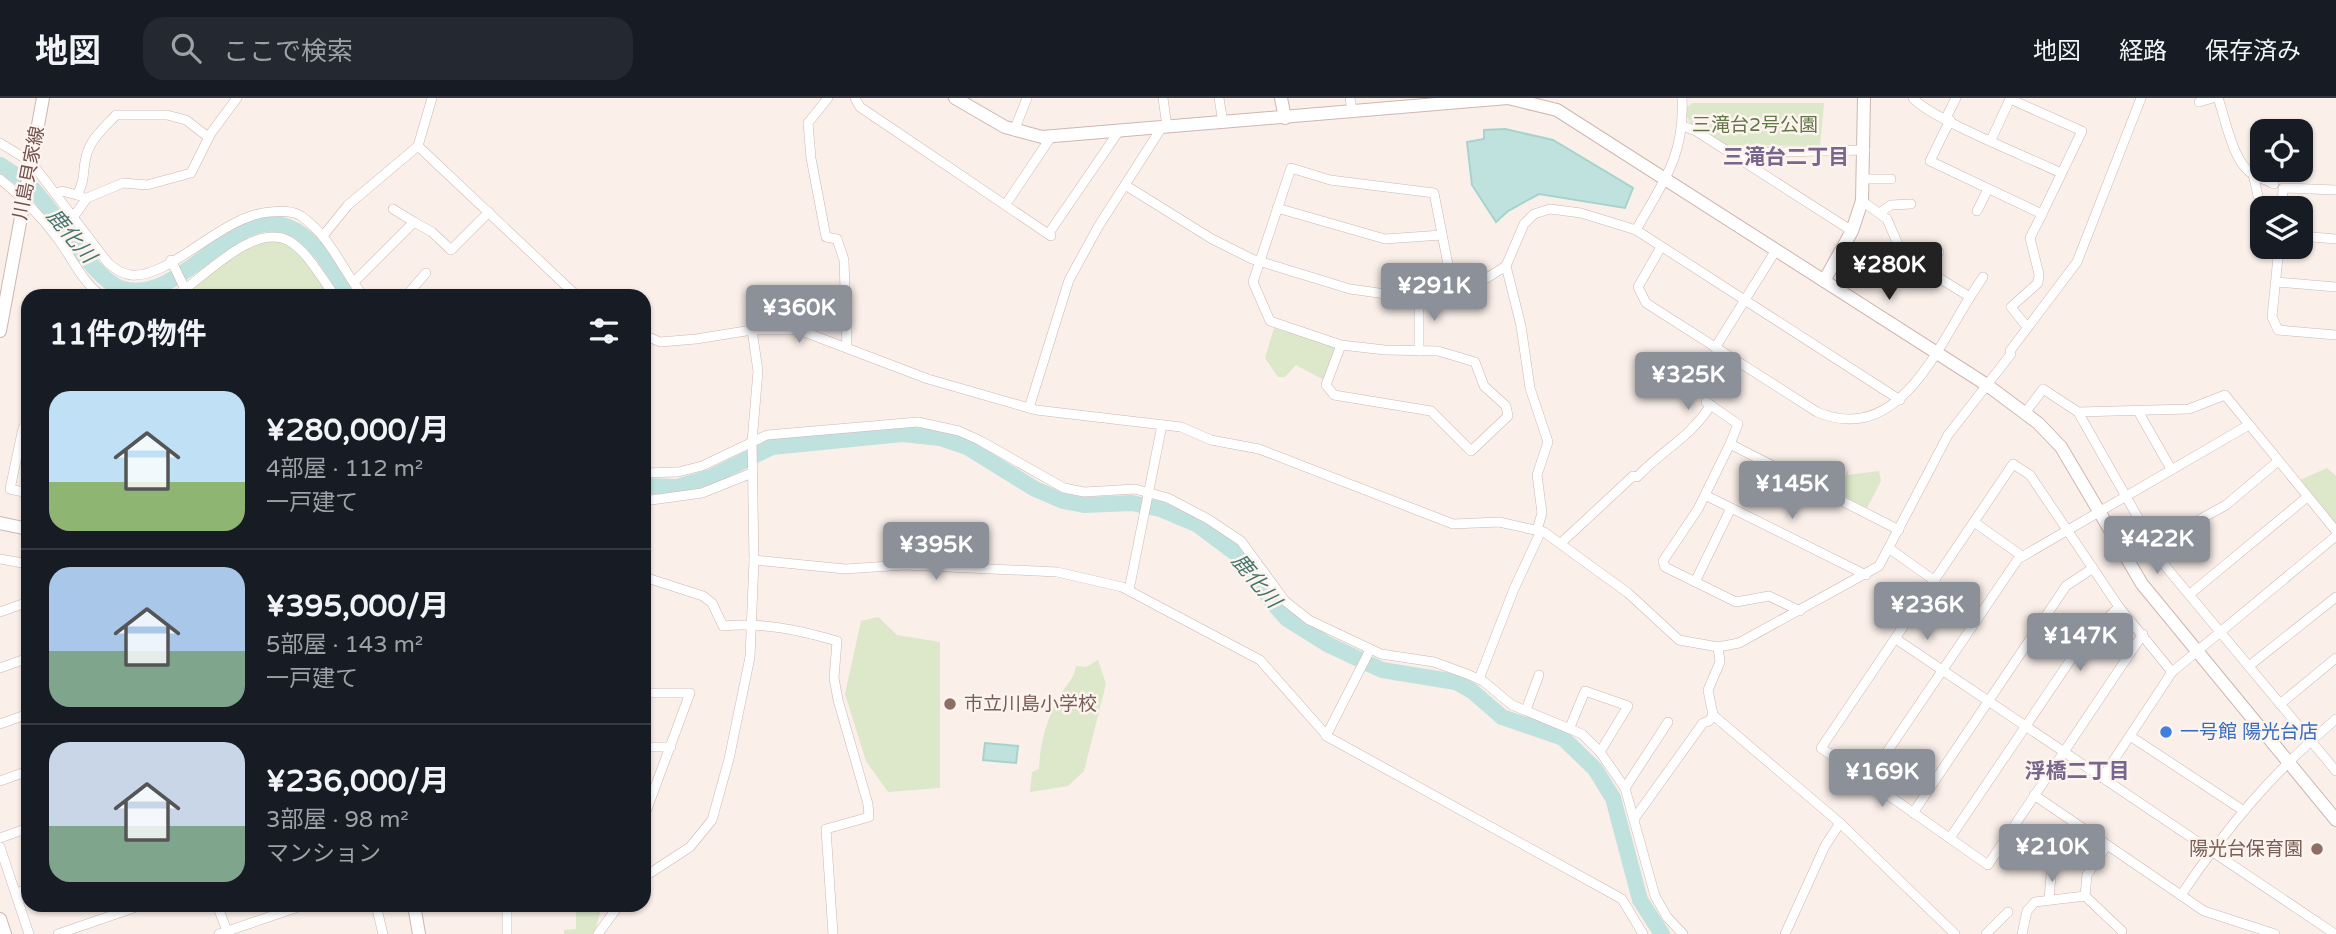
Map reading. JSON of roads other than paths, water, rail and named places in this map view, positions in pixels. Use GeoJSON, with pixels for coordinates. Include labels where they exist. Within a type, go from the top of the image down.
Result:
{"type":"FeatureCollection","features":[{"type":"Feature","properties":{"kind":"street","name":"川島貝家線"},"geometry":{"type":"LineString","coordinates":[[0,331],[43,98]]}},
{"type":"Feature","properties":{"kind":"street"},"geometry":{"type":"LineString","coordinates":[[56,194],[62,191],[82,196],[123,183],[147,185],[191,173],[208,137],[237,98]]}},
{"type":"Feature","properties":{"kind":"street"},"geometry":{"type":"LineString","coordinates":[[323,236],[365,189],[418,146],[432,98]]}},
{"type":"Feature","properties":{"kind":"street"},"geometry":{"type":"LineString","coordinates":[[828,98],[808,123],[827,236],[837,239],[844,260],[848,348]]}},
{"type":"Feature","properties":{"kind":"street"},"geometry":{"type":"LineString","coordinates":[[855,98],[860,107],[1050,235],[1119,131]]}},
{"type":"Feature","properties":{"kind":"street"},"geometry":{"type":"LineString","coordinates":[[955,98],[1014,131],[1051,137],[1285,118],[1351,105],[1508,98],[1557,110],[1987,385],[2046,430],[2061,447],[2142,584],[2336,820]]}},
{"type":"Feature","properties":{"kind":"street"},"geometry":{"type":"LineString","coordinates":[[1014,131],[1027,98]]}},
{"type":"Feature","properties":{"kind":"street"},"geometry":{"type":"LineString","coordinates":[[1029,408],[1069,280],[1125,185],[1165,127],[1163,98]]}},
{"type":"Feature","properties":{"kind":"street"},"geometry":{"type":"LineString","coordinates":[[1219,98],[1223,123]]}},
{"type":"Feature","properties":{"kind":"street"},"geometry":{"type":"LineString","coordinates":[[1281,98],[1285,118]]}},
{"type":"Feature","properties":{"kind":"street"},"geometry":{"type":"LineString","coordinates":[[1557,110],[1563,98]]}},
{"type":"Feature","properties":{"kind":"street"},"geometry":{"type":"LineString","coordinates":[[1636,230],[1678,154],[1684,127],[1682,98]]}},
{"type":"Feature","properties":{"kind":"street"},"geometry":{"type":"LineString","coordinates":[[1824,281],[1852,231],[1862,201],[1864,98]]}},
{"type":"Feature","properties":{"kind":"street"},"geometry":{"type":"LineString","coordinates":[[1913,98],[1948,119],[2061,173]]}},
{"type":"Feature","properties":{"kind":"street"},"geometry":{"type":"LineString","coordinates":[[1956,98],[1930,161],[2042,214]]}},
{"type":"Feature","properties":{"kind":"street"},"geometry":{"type":"LineString","coordinates":[[1991,140],[2011,98],[2082,131],[2030,238],[2039,274],[2038,283],[2011,307],[2027,327]]}},
{"type":"Feature","properties":{"kind":"street"},"geometry":{"type":"LineString","coordinates":[[651,338],[660,342],[696,340],[752,330],[799,330],[928,379],[1029,408],[1065,415],[1185,428],[1211,440],[1259,449],[1452,524],[1499,522],[1539,531],[1561,543],[1628,593],[1679,640],[1718,647],[1739,643],[1879,566],[1938,451],[2077,262],[2141,98]]}},
{"type":"Feature","properties":{"kind":"street"},"geometry":{"type":"LineString","coordinates":[[2199,102],[2215,98],[2231,141],[2250,170]]}},
{"type":"Feature","properties":{"kind":"street"},"geometry":{"type":"LineString","coordinates":[[74,216],[82,196],[86,178],[86,156],[92,140],[116,115],[167,115],[186,120],[208,137]]}},
{"type":"Feature","properties":{"kind":"street"},"geometry":{"type":"LineString","coordinates":[[1684,127],[1730,153],[1852,231]]}},
{"type":"Feature","properties":{"kind":"street"},"geometry":{"type":"LineString","coordinates":[[1006,204],[1051,137]]}},
{"type":"Feature","properties":{"kind":"street"},"geometry":{"type":"LineString","coordinates":[[0,143],[31,162],[108,263],[118,271],[133,275],[172,263],[240,217],[259,212],[281,211],[299,214],[323,236],[358,289]]}},
{"type":"Feature","properties":{"kind":"street"},"geometry":{"type":"LineString","coordinates":[[418,146],[570,289]]}},
{"type":"Feature","properties":{"kind":"street"},"geometry":{"type":"LineString","coordinates":[[1730,153],[1865,149]]}},
{"type":"Feature","properties":{"kind":"street"},"geometry":{"type":"LineString","coordinates":[[1341,345],[1326,386],[1334,395],[1431,411],[1471,451],[1508,416],[1506,407],[1484,386],[1475,362],[1438,351],[1341,345],[1270,321],[1253,282],[1291,167],[1330,180],[1434,193],[1453,290]]}},
{"type":"Feature","properties":{"kind":"street"},"geometry":{"type":"LineString","coordinates":[[0,179],[24,199],[57,238],[83,278],[95,289]]}},
{"type":"Feature","properties":{"kind":"street"},"geometry":{"type":"LineString","coordinates":[[1864,179],[1891,179]]}},
{"type":"Feature","properties":{"kind":"street"},"geometry":{"type":"LineString","coordinates":[[2255,182],[2258,196]]}},
{"type":"Feature","properties":{"kind":"street"},"geometry":{"type":"LineString","coordinates":[[2270,182],[2274,184]]}},
{"type":"Feature","properties":{"kind":"street"},"geometry":{"type":"LineString","coordinates":[[1125,185],[1212,239],[1261,261],[1364,292],[1419,295],[1453,290],[1487,278],[1506,265],[1524,224],[1541,210],[1581,213],[1636,230],[1900,400]]}},
{"type":"Feature","properties":{"kind":"street"},"geometry":{"type":"LineString","coordinates":[[2283,196],[2283,188],[2336,190]]}},
{"type":"Feature","properties":{"kind":"street"},"geometry":{"type":"LineString","coordinates":[[1977,211],[1988,189]]}},
{"type":"Feature","properties":{"kind":"street"},"geometry":{"type":"LineString","coordinates":[[1862,201],[1881,212],[1890,224],[1903,256],[1970,298]]}},
{"type":"Feature","properties":{"kind":"street"},"geometry":{"type":"LineString","coordinates":[[1881,212],[1891,205],[1911,204]]}},
{"type":"Feature","properties":{"kind":"street"},"geometry":{"type":"LineString","coordinates":[[1277,208],[1385,239],[1442,235]]}},
{"type":"Feature","properties":{"kind":"street"},"geometry":{"type":"LineString","coordinates":[[393,209],[432,232],[451,250],[489,212]]}},
{"type":"Feature","properties":{"kind":"street"},"geometry":{"type":"LineString","coordinates":[[354,282],[414,222]]}},
{"type":"Feature","properties":{"kind":"street"},"geometry":{"type":"LineString","coordinates":[[185,289],[230,254],[251,242],[269,237],[290,242],[329,289]]}},
{"type":"Feature","properties":{"kind":"street"},"geometry":{"type":"LineString","coordinates":[[2313,237],[2336,239]]}},
{"type":"Feature","properties":{"kind":"street"},"geometry":{"type":"LineString","coordinates":[[1661,247],[1640,281],[1639,293],[1646,303],[1825,415],[1847,419],[1868,417],[1900,400],[1935,352],[1983,277]]}},
{"type":"Feature","properties":{"kind":"street"},"geometry":{"type":"LineString","coordinates":[[1715,348],[1776,250]]}},
{"type":"Feature","properties":{"kind":"street"},"geometry":{"type":"LineString","coordinates":[[1927,272],[1939,252]]}},
{"type":"Feature","properties":{"kind":"street"},"geometry":{"type":"LineString","coordinates":[[2278,259],[2272,317],[2278,330],[2336,335]]}},
{"type":"Feature","properties":{"kind":"street"},"geometry":{"type":"LineString","coordinates":[[172,263],[180,289]]}},
{"type":"Feature","properties":{"kind":"street"},"geometry":{"type":"LineString","coordinates":[[1479,679],[1539,531],[1542,513],[1537,475],[1548,442],[1530,388],[1523,338],[1506,265]]}},
{"type":"Feature","properties":{"kind":"street"},"geometry":{"type":"LineString","coordinates":[[412,289],[426,272]]}},
{"type":"Feature","properties":{"kind":"street"},"geometry":{"type":"LineString","coordinates":[[2276,282],[2336,287]]}},
{"type":"Feature","properties":{"kind":"street"},"geometry":{"type":"LineString","coordinates":[[1419,295],[1419,351]]}},
{"type":"Feature","properties":{"kind":"street"},"geometry":{"type":"LineString","coordinates":[[651,872],[690,847],[712,820],[729,760],[750,657],[754,560],[752,444],[758,371],[752,330]]}},
{"type":"Feature","properties":{"kind":"street"},"geometry":{"type":"LineString","coordinates":[[2025,412],[2043,389],[2078,412],[2166,567],[2336,771]]}},
{"type":"Feature","properties":{"kind":"street"},"geometry":{"type":"LineString","coordinates":[[2078,412],[2189,409],[2225,396],[2336,533],[2172,672],[2102,778]]}},
{"type":"Feature","properties":{"kind":"street"},"geometry":{"type":"LineString","coordinates":[[1561,543],[1633,476],[1637,477],[1658,454],[1689,435],[1708,403],[1738,424],[1705,495],[1664,561],[1665,567],[1735,602],[1769,596],[1800,611]]}},
{"type":"Feature","properties":{"kind":"street"},"geometry":{"type":"LineString","coordinates":[[2138,411],[2171,469]]}},
{"type":"Feature","properties":{"kind":"street"},"geometry":{"type":"LineString","coordinates":[[651,473],[678,472],[702,466],[767,435],[811,429],[918,422],[959,431],[979,440],[1064,488],[1084,492],[1149,491],[1231,533],[1250,551],[1281,597],[1295,611],[1370,651],[1391,657],[1434,662],[1479,679],[1504,700],[1570,727],[1600,752],[1625,788],[1655,896],[1667,917],[1683,934]]}},
{"type":"Feature","properties":{"kind":"street"},"geometry":{"type":"LineString","coordinates":[[1129,590],[1162,425]]}},
{"type":"Feature","properties":{"kind":"street"},"geometry":{"type":"LineString","coordinates":[[1868,780],[2022,556],[2247,426]]}},
{"type":"Feature","properties":{"kind":"street"},"geometry":{"type":"LineString","coordinates":[[21,437],[10,489],[21,491]]}},
{"type":"Feature","properties":{"kind":"street"},"geometry":{"type":"LineString","coordinates":[[1730,444],[1899,530]]}},
{"type":"Feature","properties":{"kind":"street"},"geometry":{"type":"LineString","coordinates":[[2153,545],[2225,505],[2277,462]]}},
{"type":"Feature","properties":{"kind":"street"},"geometry":{"type":"LineString","coordinates":[[2143,634],[1988,865],[1821,748],[2013,464],[2030,475],[2119,607],[2143,634],[2172,672]]}},
{"type":"Feature","properties":{"kind":"street"},"geometry":{"type":"LineString","coordinates":[[651,500],[702,493],[752,471]]}},
{"type":"Feature","properties":{"kind":"street"},"geometry":{"type":"LineString","coordinates":[[1705,495],[1866,575]]}},
{"type":"Feature","properties":{"kind":"street"},"geometry":{"type":"LineString","coordinates":[[2190,594],[2306,498]]}},
{"type":"Feature","properties":{"kind":"street"},"geometry":{"type":"LineString","coordinates":[[1695,582],[1731,508]]}},
{"type":"Feature","properties":{"kind":"street"},"geometry":{"type":"LineString","coordinates":[[1974,522],[2022,556]]}},
{"type":"Feature","properties":{"kind":"street"},"geometry":{"type":"LineString","coordinates":[[0,523],[21,527]]}},
{"type":"Feature","properties":{"kind":"street"},"geometry":{"type":"LineString","coordinates":[[1889,549],[1935,581]]}},
{"type":"Feature","properties":{"kind":"street"},"geometry":{"type":"LineString","coordinates":[[0,559],[21,563]]}},
{"type":"Feature","properties":{"kind":"street"},"geometry":{"type":"LineString","coordinates":[[754,560],[845,569],[905,565],[1057,572],[1087,577],[1129,590],[1260,660],[1326,736],[1622,899],[1643,934]]}},
{"type":"Feature","properties":{"kind":"street"},"geometry":{"type":"LineString","coordinates":[[1913,813],[2066,586],[2093,568]]}},
{"type":"Feature","properties":{"kind":"street"},"geometry":{"type":"LineString","coordinates":[[651,579],[703,596],[712,603],[723,626],[751,623],[805,632],[836,641],[834,678],[838,700],[868,804],[869,817],[826,830],[833,934]]}},
{"type":"Feature","properties":{"kind":"street"},"geometry":{"type":"LineString","coordinates":[[2249,666],[2336,597]]}},
{"type":"Feature","properties":{"kind":"street"},"geometry":{"type":"LineString","coordinates":[[0,612],[21,604]]}},
{"type":"Feature","properties":{"kind":"street"},"geometry":{"type":"LineString","coordinates":[[1950,838],[2084,640],[2119,607]]}},
{"type":"Feature","properties":{"kind":"street"},"geometry":{"type":"LineString","coordinates":[[1896,639],[2333,932]]}},
{"type":"Feature","properties":{"kind":"street"},"geometry":{"type":"LineString","coordinates":[[1634,819],[1703,723],[1709,722],[1713,715],[1709,690],[1720,662],[1718,647]]}},
{"type":"Feature","properties":{"kind":"street"},"geometry":{"type":"LineString","coordinates":[[1326,736],[1370,651]]}},
{"type":"Feature","properties":{"kind":"street"},"geometry":{"type":"LineString","coordinates":[[2280,704],[2336,658]]}},
{"type":"Feature","properties":{"kind":"street"},"geometry":{"type":"LineString","coordinates":[[0,668],[21,660]]}},
{"type":"Feature","properties":{"kind":"street"},"geometry":{"type":"LineString","coordinates":[[1526,710],[1539,675]]}},
{"type":"Feature","properties":{"kind":"street"},"geometry":{"type":"LineString","coordinates":[[1570,727],[1585,691],[1628,706],[1600,752]]}},
{"type":"Feature","properties":{"kind":"street"},"geometry":{"type":"LineString","coordinates":[[651,693],[690,693],[651,793]]}},
{"type":"Feature","properties":{"kind":"street"},"geometry":{"type":"LineString","coordinates":[[1713,715],[1840,823],[1955,934]]}},
{"type":"Feature","properties":{"kind":"street"},"geometry":{"type":"LineString","coordinates":[[0,724],[21,717]]}},
{"type":"Feature","properties":{"kind":"street"},"geometry":{"type":"LineString","coordinates":[[2181,895],[2210,852],[2287,761],[2336,719]]}},
{"type":"Feature","properties":{"kind":"street"},"geometry":{"type":"LineString","coordinates":[[1625,788],[1668,722]]}},
{"type":"Feature","properties":{"kind":"street"},"geometry":{"type":"LineString","coordinates":[[2130,736],[2244,811]]}},
{"type":"Feature","properties":{"kind":"street"},"geometry":{"type":"LineString","coordinates":[[651,747],[671,747]]}},
{"type":"Feature","properties":{"kind":"street"},"geometry":{"type":"LineString","coordinates":[[0,780],[21,773]]}},
{"type":"Feature","properties":{"kind":"street"},"geometry":{"type":"LineString","coordinates":[[2034,795],[2204,911],[2275,934]]}},
{"type":"Feature","properties":{"kind":"street"},"geometry":{"type":"LineString","coordinates":[[1785,934],[1825,846],[1840,823]]}},
{"type":"Feature","properties":{"kind":"street"},"geometry":{"type":"LineString","coordinates":[[0,838],[21,830]]}},
{"type":"Feature","properties":{"kind":"street"},"geometry":{"type":"LineString","coordinates":[[2085,896],[2087,875],[2107,845]]}},
{"type":"Feature","properties":{"kind":"street"},"geometry":{"type":"LineString","coordinates":[[0,847],[21,909]]}},
{"type":"Feature","properties":{"kind":"street"},"geometry":{"type":"LineString","coordinates":[[2049,899],[2051,875]]}},
{"type":"Feature","properties":{"kind":"street"},"geometry":{"type":"LineString","coordinates":[[16,893],[21,891]]}},
{"type":"Feature","properties":{"kind":"street"},"geometry":{"type":"LineString","coordinates":[[2022,934],[2029,906],[2049,899],[2085,896],[2122,931]]}},
{"type":"Feature","properties":{"kind":"street"},"geometry":{"type":"LineString","coordinates":[[22,912],[29,934]]}},
{"type":"Feature","properties":{"kind":"street"},"geometry":{"type":"LineString","coordinates":[[58,934],[122,912]]}},
{"type":"Feature","properties":{"kind":"street"},"geometry":{"type":"LineString","coordinates":[[218,912],[223,933],[284,912]]}},
{"type":"Feature","properties":{"kind":"street"},"geometry":{"type":"LineString","coordinates":[[378,912],[383,934]]}},
{"type":"Feature","properties":{"kind":"street"},"geometry":{"type":"LineString","coordinates":[[415,912],[419,934]]}},
{"type":"Feature","properties":{"kind":"street"},"geometry":{"type":"LineString","coordinates":[[507,912],[507,934]]}},
{"type":"Feature","properties":{"kind":"street"},"geometry":{"type":"LineString","coordinates":[[598,934],[614,912]]}},
{"type":"Feature","properties":{"kind":"street"},"geometry":{"type":"LineString","coordinates":[[1986,934],[2008,912]]}},
{"type":"Feature","properties":{"kind":"street"},"geometry":{"type":"LineString","coordinates":[[0,919],[5,934]]}},
{"type":"Feature","properties":{"kind":"water"},"geometry":{"type":"Polygon","coordinates":[[[1505,129],[1553,140],[1633,188],[1625,208],[1539,194],[1508,211],[1496,222],[1472,185],[1467,142],[1484,139],[1484,130],[1505,129]]]}},
{"type":"Feature","properties":{"kind":"water"},"geometry":{"type":"Polygon","coordinates":[[[985,743],[1018,746],[1016,763],[983,760],[985,743]]]}},
{"type":"Feature","properties":{"kind":"waterway","name":"鹿化川"},"geometry":{"type":"LineString","coordinates":[[0,165],[38,194],[98,272],[123,289]]}},
{"type":"Feature","properties":{"kind":"waterway","name":"鹿化川"},"geometry":{"type":"LineString","coordinates":[[150,289],[170,281],[236,235],[258,226],[281,225],[304,236],[318,249],[345,289]]}},
{"type":"Feature","properties":{"kind":"waterway","name":"鹿化川"},"geometry":{"type":"LineString","coordinates":[[651,486],[677,487],[711,477],[772,447],[902,434],[940,438],[967,447],[1035,489],[1063,501],[1084,505],[1132,503],[1160,509],[1198,525],[1242,558],[1287,619],[1327,644],[1382,670],[1456,682],[1472,691],[1502,717],[1563,738],[1595,769],[1613,798],[1640,900],[1662,934]]}},
{"type":"Feature","properties":{"kind":"place","name":"市立川島小学校"},"geometry":{"type":"Point","coordinates":[950,704]}},
{"type":"Feature","properties":{"kind":"place","name":"一号館 陽光台店"},"geometry":{"type":"Point","coordinates":[2166,732]}},
{"type":"Feature","properties":{"kind":"place","name":"陽光台保育園"},"geometry":{"type":"Point","coordinates":[2317,849]}},
{"type":"Feature","properties":{"kind":"district","name":"三滝台二丁目"},"geometry":{"type":"Point","coordinates":[1786,157]}},
{"type":"Feature","properties":{"kind":"district","name":"浮橋二丁目"},"geometry":{"type":"Point","coordinates":[2077,771]}},
{"type":"Feature","properties":{"kind":"park label","name":"三滝台2号公園"},"geometry":{"type":"Point","coordinates":[1755,125]}}]}
